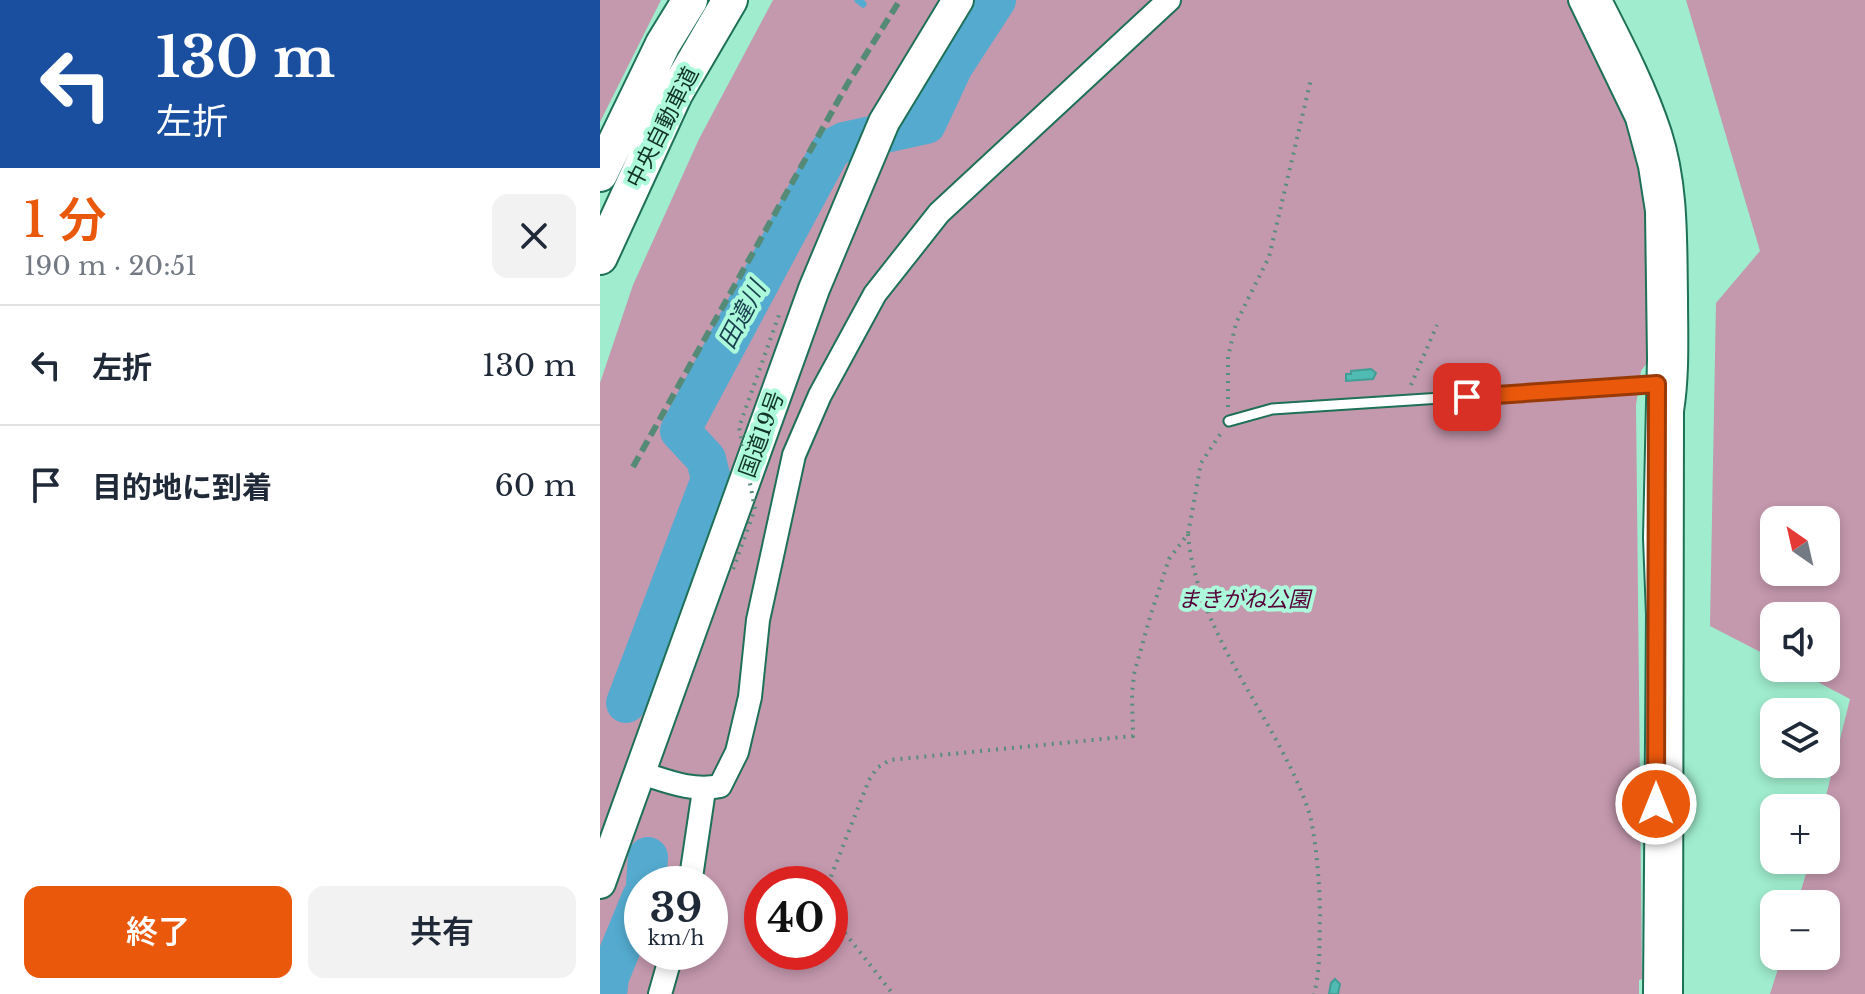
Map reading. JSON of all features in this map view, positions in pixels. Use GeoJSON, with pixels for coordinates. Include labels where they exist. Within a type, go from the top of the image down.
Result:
{"type":"FeatureCollection","features":[{"type":"Feature","properties":{"kind":"highway","name":"中央自動車道"},"geometry":{"type":"LineString","coordinates":[[600,174],[663,44],[690,0]]}},
{"type":"Feature","properties":{"kind":"highway","name":"中央自動車道"},"geometry":{"type":"LineString","coordinates":[[600,257],[675,94],[730,0]]}},
{"type":"Feature","properties":{"kind":"highway","name":"国道19号"},"geometry":{"type":"LineString","coordinates":[[600,883],[814,289],[884,122],[958,0]]}},
{"type":"Feature","properties":{"kind":"street"},"geometry":{"type":"LineString","coordinates":[[641,773],[704,790],[720,786],[737,752],[750,697],[758,620],[794,455],[820,395],[875,294],[939,213],[1169,0]]}},
{"type":"Feature","properties":{"kind":"street"},"geometry":{"type":"LineString","coordinates":[[1580,0],[1628,97],[1650,166],[1658,227],[1667,383],[1672,411],[1671,994]]}},
{"type":"Feature","properties":{"kind":"street"},"geometry":{"type":"LineString","coordinates":[[1600,0],[1645,93],[1670,172],[1675,220],[1667,383],[1655,994]]}},
{"type":"Feature","properties":{"kind":"street"},"geometry":{"type":"LineString","coordinates":[[693,866],[704,790]]}},
{"type":"Feature","properties":{"kind":"street"},"geometry":{"type":"LineString","coordinates":[[660,994],[667,970]]}},
{"type":"Feature","properties":{"kind":"lane"},"geometry":{"type":"LineString","coordinates":[[1229,421],[1272,409],[1667,383]]}},
{"type":"Feature","properties":{"kind":"path"},"geometry":{"type":"LineString","coordinates":[[1311,79],[1269,257],[1236,323],[1228,357],[1229,421],[1201,463],[1188,534],[1190,555],[1203,600],[1234,665],[1286,757],[1309,809],[1320,893],[1319,976],[1314,994]]}},
{"type":"Feature","properties":{"kind":"path"},"geometry":{"type":"LineString","coordinates":[[742,571],[733,569],[755,509],[739,427],[779,315]]}},
{"type":"Feature","properties":{"kind":"path"},"geometry":{"type":"LineString","coordinates":[[1404,401],[1437,325]]}},
{"type":"Feature","properties":{"kind":"path"},"geometry":{"type":"LineString","coordinates":[[835,866],[869,780],[877,768],[890,760],[1133,736],[1134,674],[1169,559],[1188,534]]}},
{"type":"Feature","properties":{"kind":"path"},"geometry":{"type":"LineString","coordinates":[[848,937],[893,994]]}},
{"type":"Feature","properties":{"kind":"green space"},"geometry":{"type":"Polygon","coordinates":[[[600,0],[661,0],[600,122],[600,0]]]}},
{"type":"Feature","properties":{"kind":"green space","name":"まきがね公園"},"geometry":{"type":"Polygon","coordinates":[[[773,0],[1571,0],[1621,97],[1645,177],[1651,357],[1641,371],[1636,405],[1642,979],[1639,980],[1639,994],[600,994],[600,383],[633,285],[699,139],[773,0]]]}},
{"type":"Feature","properties":{"kind":"green space"},"geometry":{"type":"Polygon","coordinates":[[[1686,0],[1865,0],[1865,994],[1770,994],[1778,970],[1840,970],[1840,890],[1801,890],[1806,874],[1840,874],[1840,794],[1826,794],[1830,778],[1840,778],[1840,739],[1850,699],[1818,682],[1840,682],[1840,602],[1760,602],[1760,652],[1710,626],[1716,303],[1760,251],[1686,0]]]}},
{"type":"Feature","properties":{"kind":"building"},"geometry":{"type":"Polygon","coordinates":[[[1371,369],[1376,373],[1373,379],[1346,381],[1346,374],[1351,374],[1351,371],[1371,369]]]}},
{"type":"Feature","properties":{"kind":"building"},"geometry":{"type":"Polygon","coordinates":[[[1335,979],[1340,984],[1338,994],[1329,994],[1331,983],[1335,979]]]}},
{"type":"Feature","properties":{"kind":"waterway"},"geometry":{"type":"LineString","coordinates":[[858,0],[863,4]]}},
{"type":"Feature","properties":{"kind":"waterway","name":"田違川"},"geometry":{"type":"LineString","coordinates":[[626,703],[711,479],[706,459],[680,431],[831,149],[844,142],[926,124],[953,66],[996,0]]}},
{"type":"Feature","properties":{"kind":"waterway","name":"田違川"},"geometry":{"type":"LineString","coordinates":[[647,866],[648,857]]}},
{"type":"Feature","properties":{"kind":"waterway","name":"田違川"},"geometry":{"type":"LineString","coordinates":[[607,994],[609,977],[624,941]]}},
{"type":"Feature","properties":{"kind":"railway"},"geometry":{"type":"LineString","coordinates":[[633,467],[848,83],[900,0]]}},
{"type":"Feature","properties":{"kind":"route"},"geometry":{"type":"LineString","coordinates":[[1467,397],[1657,384],[1656,804]]}}]}
